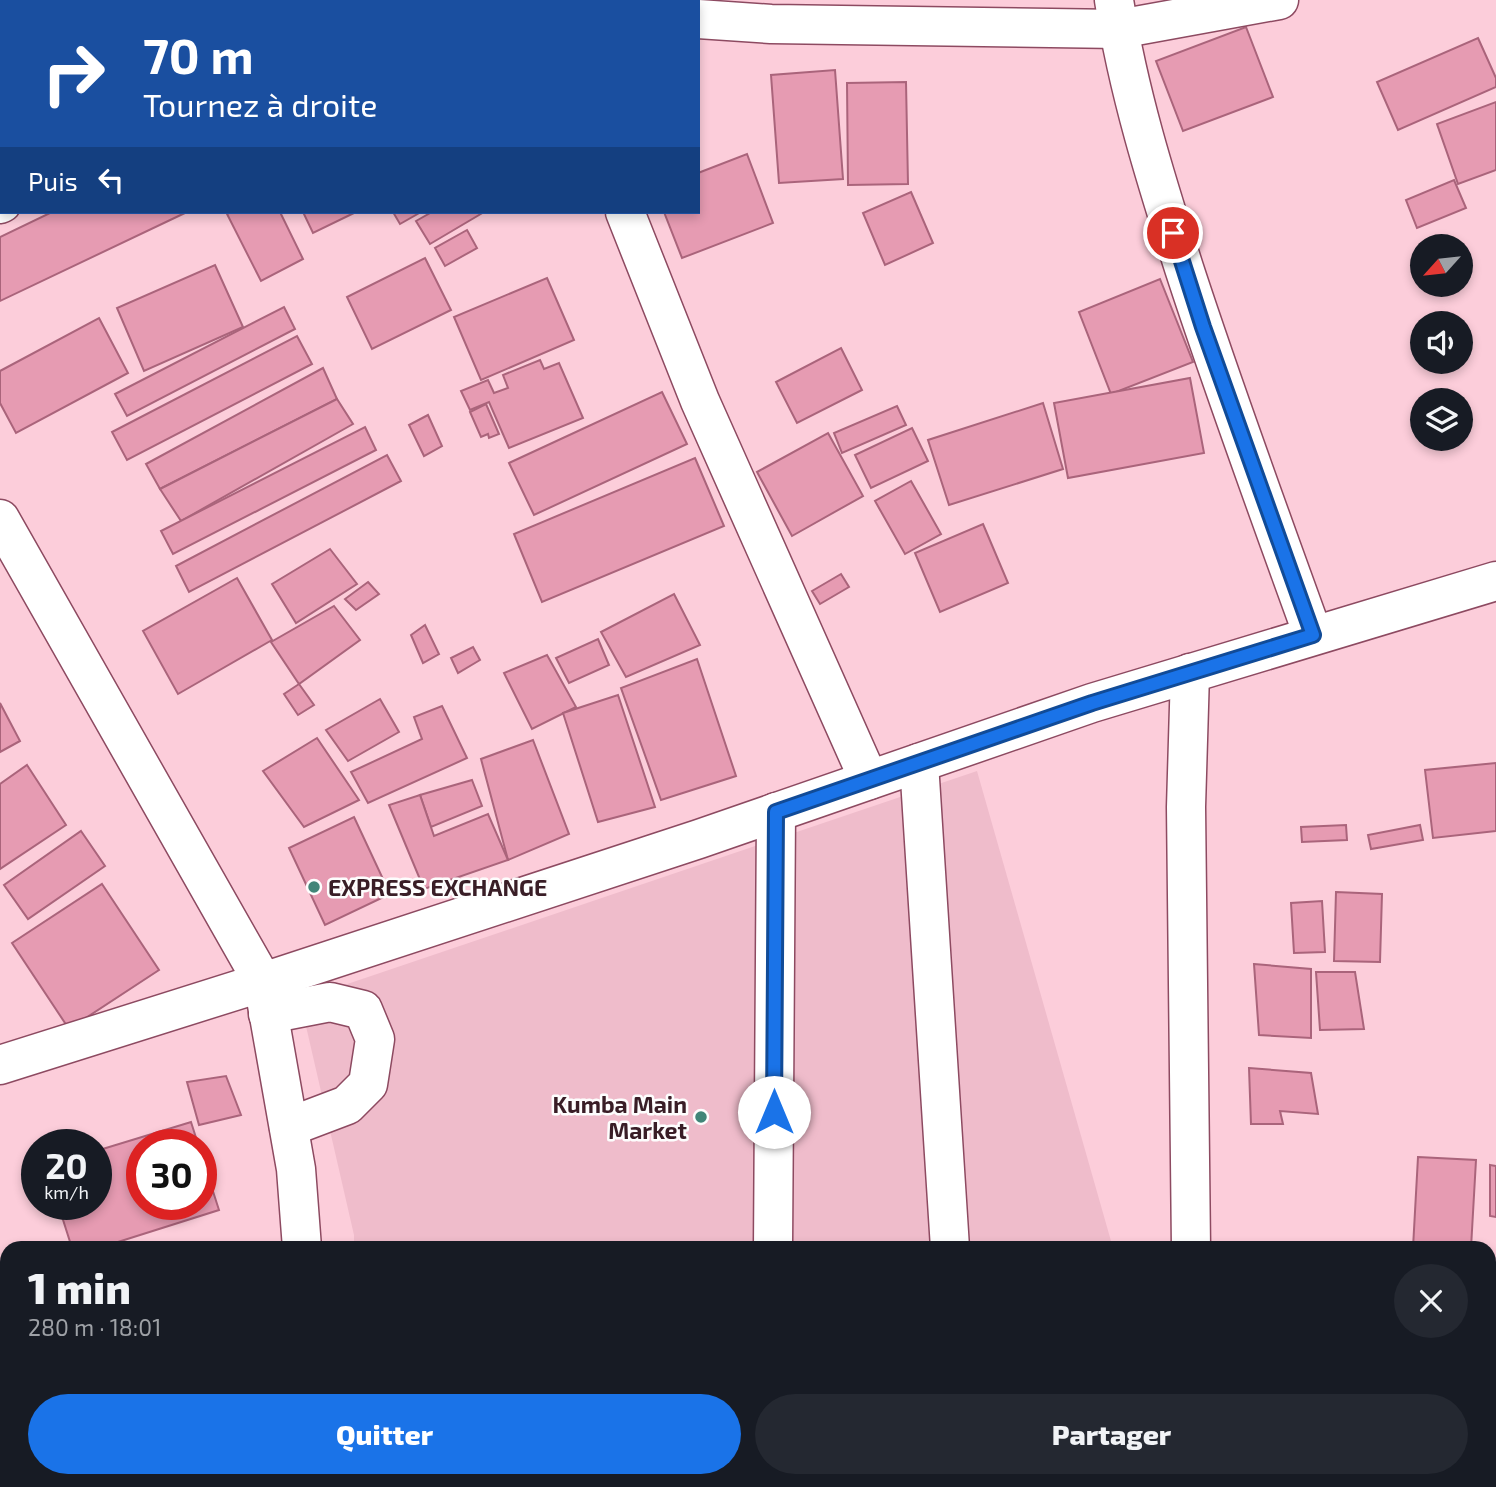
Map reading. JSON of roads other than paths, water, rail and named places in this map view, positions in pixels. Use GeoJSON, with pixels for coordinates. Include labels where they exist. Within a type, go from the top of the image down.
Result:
{"type":"FeatureCollection","features":[{"type":"Feature","properties":{"kind":"main road"},"geometry":{"type":"LineString","coordinates":[[700,19],[771,24],[1117,15],[1279,0]]}},
{"type":"Feature","properties":{"kind":"main road"},"geometry":{"type":"LineString","coordinates":[[1117,15],[1154,174],[1203,327],[1313,635]]}},
{"type":"Feature","properties":{"kind":"main road"},"geometry":{"type":"LineString","coordinates":[[626,214],[700,401],[869,780]]}},
{"type":"Feature","properties":{"kind":"main road"},"geometry":{"type":"LineString","coordinates":[[0,519],[266,998],[296,1169],[301,1241]]}},
{"type":"Feature","properties":{"kind":"main road"},"geometry":{"type":"LineString","coordinates":[[0,1065],[266,998],[776,812],[1092,703],[1496,581]]}},
{"type":"Feature","properties":{"kind":"main road"},"geometry":{"type":"LineString","coordinates":[[1190,673],[1186,807],[1191,1241]]}},
{"type":"Feature","properties":{"kind":"main road"},"geometry":{"type":"LineString","coordinates":[[919,763],[950,1241]]}},
{"type":"Feature","properties":{"kind":"main road"},"geometry":{"type":"LineString","coordinates":[[773,1241],[776,812]]}},
{"type":"Feature","properties":{"kind":"main road"},"geometry":{"type":"LineString","coordinates":[[266,998],[330,1002],[363,1010],[375,1039],[368,1084],[347,1105],[289,1128]]}},
{"type":"Feature","properties":{"kind":"place","name":"EXPRESS EXCHANGE"},"geometry":{"type":"Point","coordinates":[314,887]}},
{"type":"Feature","properties":{"kind":"place","name":"Kumba Main Market"},"geometry":{"type":"Point","coordinates":[701,1117]}}]}
